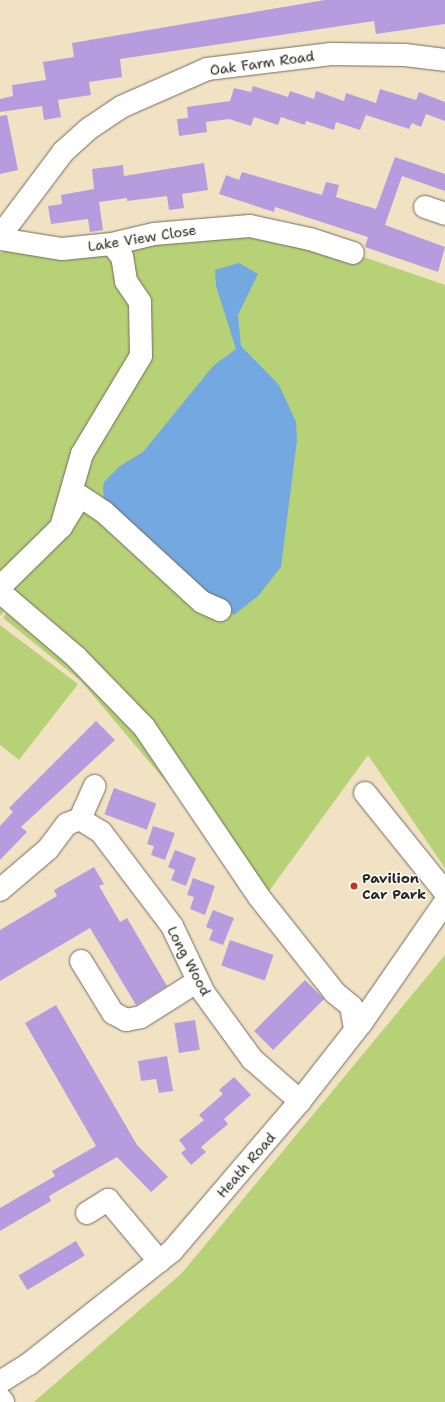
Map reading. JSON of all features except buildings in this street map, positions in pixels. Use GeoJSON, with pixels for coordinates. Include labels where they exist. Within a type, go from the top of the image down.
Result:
{"type":"FeatureCollection","features":[{"type":"Feature","properties":{"kind":"street","name":"Oak Farm Road"},"geometry":{"type":"LineString","coordinates":[[0,236],[49,169],[90,128],[121,107],[207,69],[273,58],[331,54],[405,55],[445,60]]}},
{"type":"Feature","properties":{"kind":"street"},"geometry":{"type":"LineString","coordinates":[[425,207],[445,214]]}},
{"type":"Feature","properties":{"kind":"street","name":"Lake View Close"},"geometry":{"type":"LineString","coordinates":[[0,239],[62,249],[112,244],[154,234],[250,226],[310,239],[353,253]]}},
{"type":"Feature","properties":{"kind":"street"},"geometry":{"type":"LineString","coordinates":[[61,527],[82,454],[141,356],[140,302],[126,281],[122,257],[112,244]]}},
{"type":"Feature","properties":{"kind":"street"},"geometry":{"type":"LineString","coordinates":[[0,587],[61,527],[80,496],[104,512],[202,602],[220,610]]}},
{"type":"Feature","properties":{"kind":"street"},"geometry":{"type":"LineString","coordinates":[[0,592],[76,657],[144,727],[259,897],[336,993],[351,1006],[356,1028]]}},
{"type":"Feature","properties":{"kind":"street"},"geometry":{"type":"LineString","coordinates":[[0,890],[48,849],[67,824],[80,820],[95,786]]}},
{"type":"Feature","properties":{"kind":"street"},"geometry":{"type":"LineString","coordinates":[[365,792],[445,892]]}},
{"type":"Feature","properties":{"kind":"street","name":"Long Wood"},"geometry":{"type":"LineString","coordinates":[[80,820],[101,832],[172,926],[198,981],[252,1059],[300,1101]]}},
{"type":"Feature","properties":{"kind":"street","name":"Heath Road"},"geometry":{"type":"LineString","coordinates":[[0,1382],[29,1364],[172,1251],[300,1101],[356,1028],[445,902]]}},
{"type":"Feature","properties":{"kind":"street"},"geometry":{"type":"LineString","coordinates":[[81,961],[114,1013],[126,1020],[141,1017],[198,981]]}},
{"type":"Feature","properties":{"kind":"street"},"geometry":{"type":"LineString","coordinates":[[87,1213],[108,1200],[159,1261]]}},
{"type":"Feature","properties":{"kind":"street"},"geometry":{"type":"LineString","coordinates":[[0,1398],[3,1402]]}},
{"type":"Feature","properties":{"kind":"green space"},"geometry":{"type":"Polygon","coordinates":[[[244,234],[361,256],[445,285],[445,868],[368,755],[264,898],[81,681],[3,618],[17,597],[0,616],[0,253],[8,247],[129,246],[244,234]]]}},
{"type":"Feature","properties":{"kind":"green space"},"geometry":{"type":"Polygon","coordinates":[[[0,625],[78,684],[19,760],[0,745],[0,625]]]}},
{"type":"Feature","properties":{"kind":"green space"},"geometry":{"type":"Polygon","coordinates":[[[445,955],[445,1402],[34,1402],[182,1273],[445,955]]]}},
{"type":"Feature","properties":{"kind":"water"},"geometry":{"type":"Polygon","coordinates":[[[239,263],[258,274],[238,315],[241,346],[279,385],[296,422],[297,440],[281,567],[258,596],[234,615],[105,512],[103,488],[104,482],[120,466],[143,452],[213,366],[236,349],[216,286],[215,270],[239,263]]]}},
{"type":"Feature","properties":{"kind":"place","name":"Pavilion Car Park"},"geometry":{"type":"Point","coordinates":[354,886]}}]}
